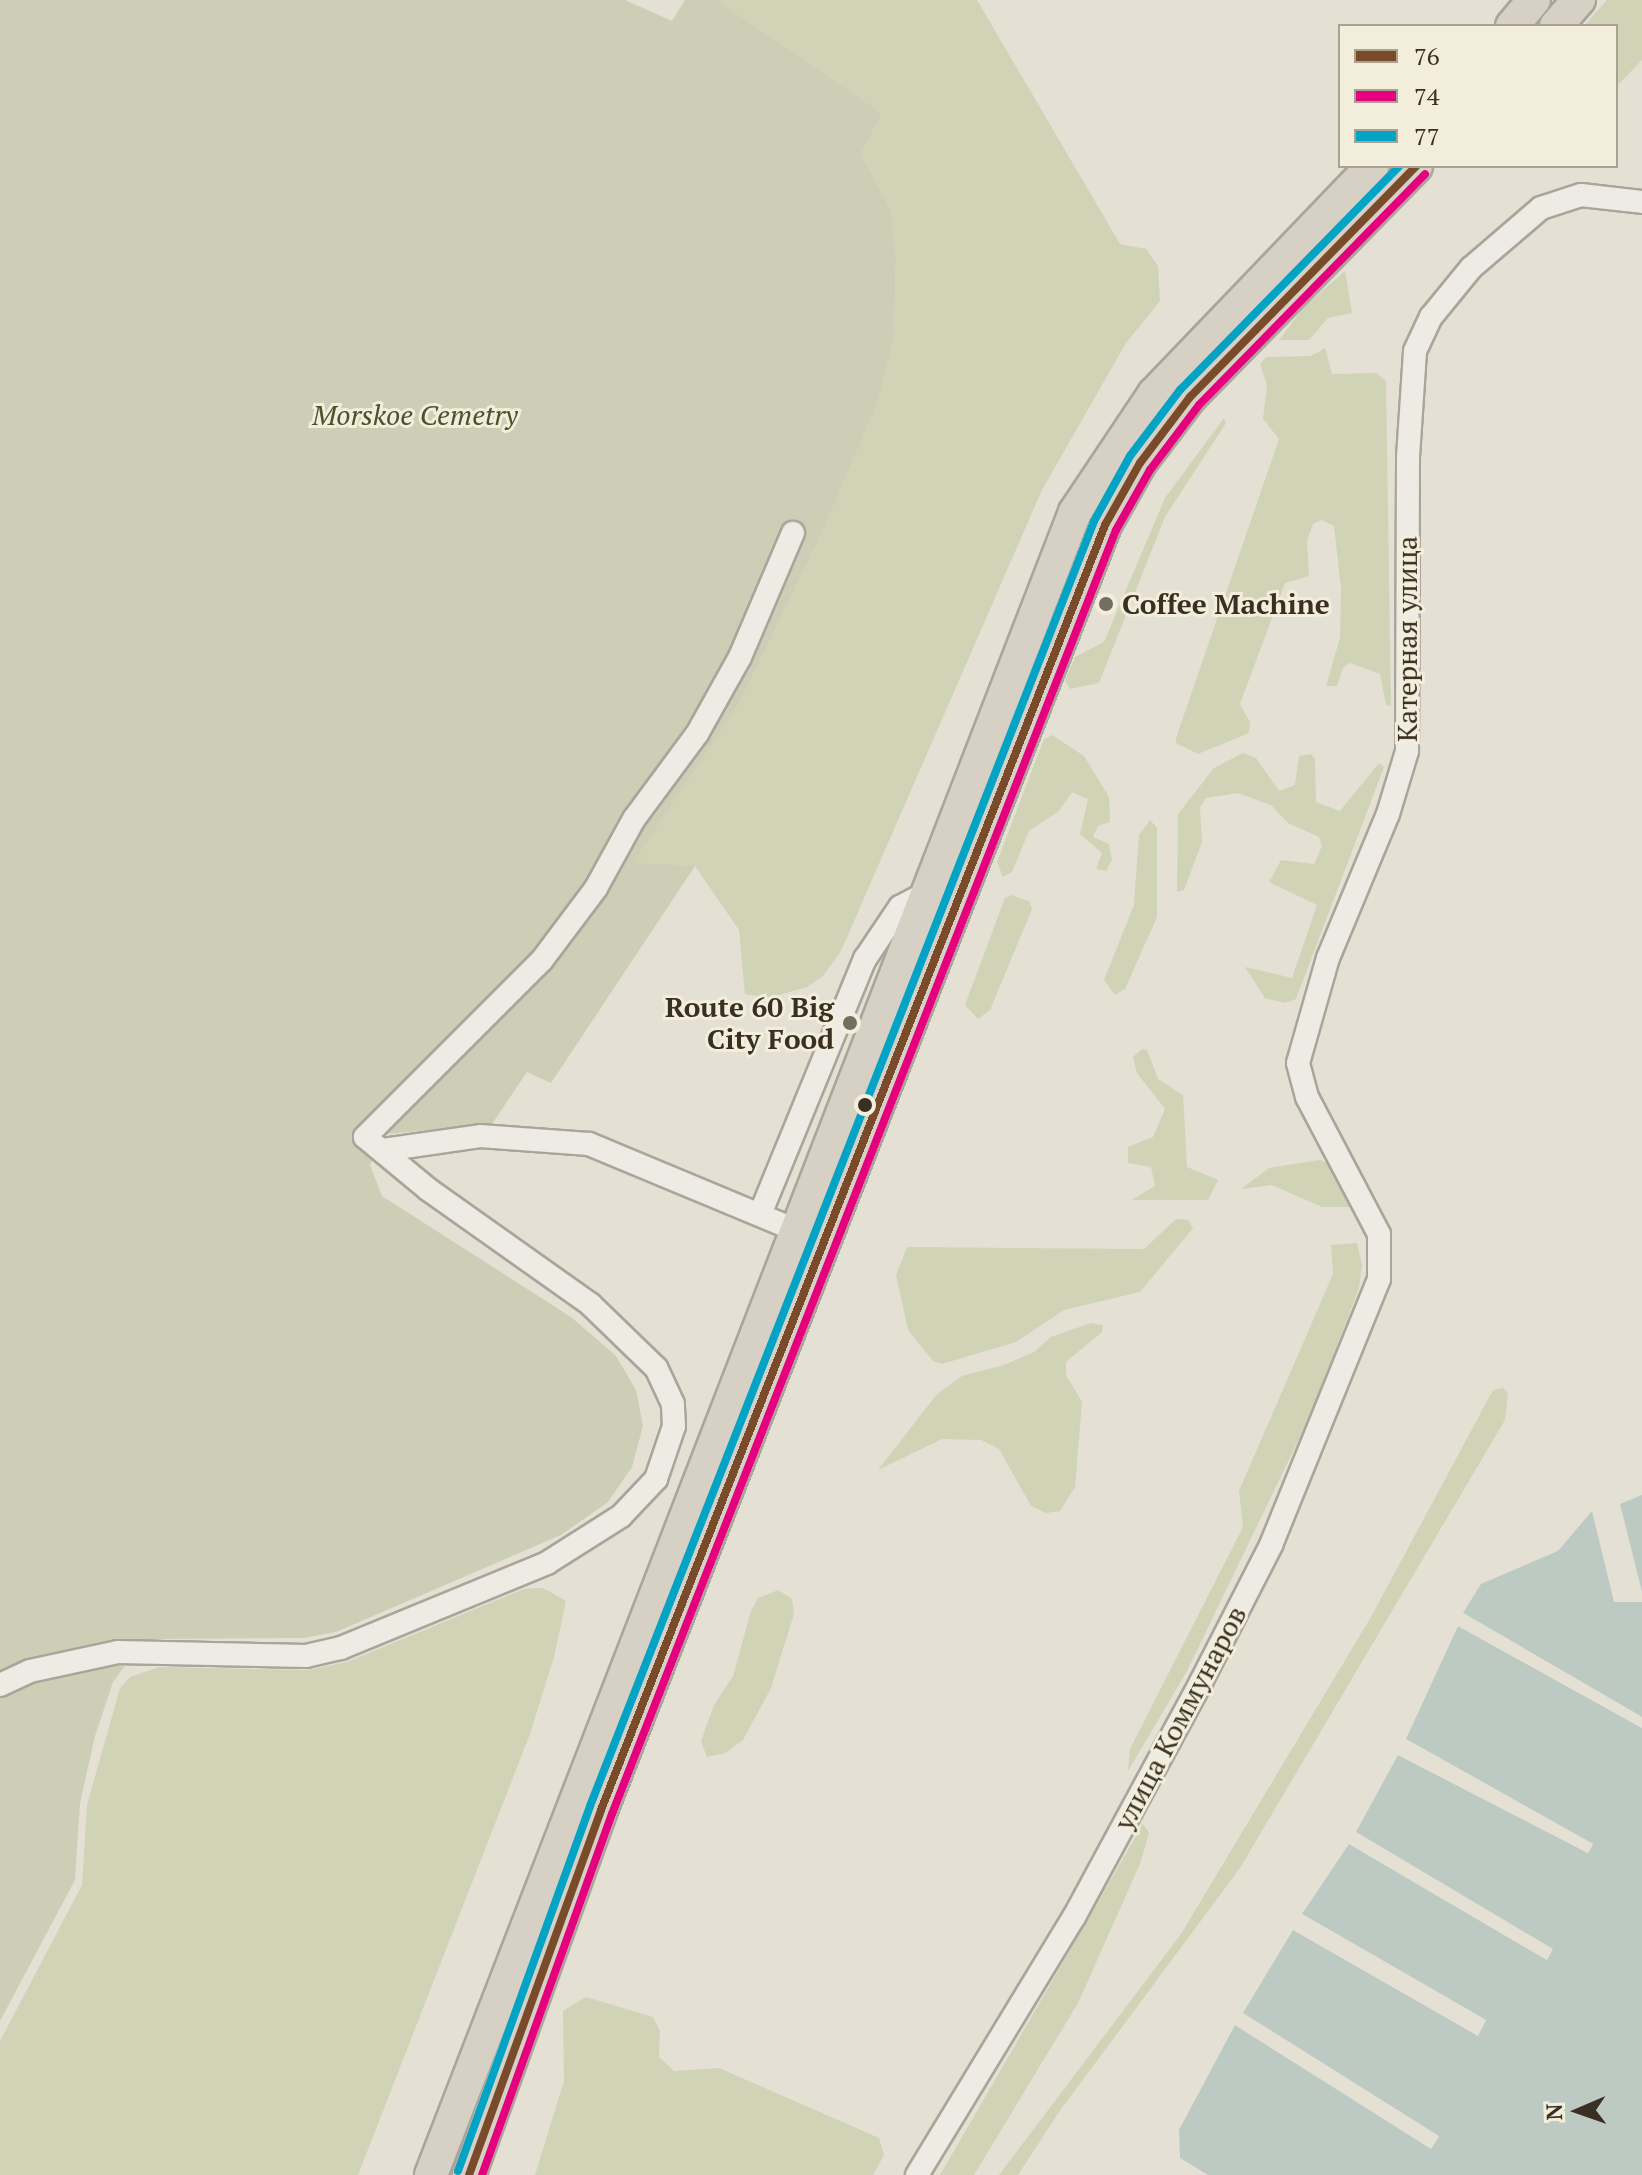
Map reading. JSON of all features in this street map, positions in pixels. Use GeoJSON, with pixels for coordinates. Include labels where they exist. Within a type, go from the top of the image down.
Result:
{"type":"FeatureCollection","features":[{"type":"Feature","properties":{"kind":"highway"},"geometry":{"type":"LineString","coordinates":[[1514,24],[1534,0]]}},
{"type":"Feature","properties":{"kind":"highway"},"geometry":{"type":"LineString","coordinates":[[1558,24],[1579,0]]}},
{"type":"Feature","properties":{"kind":"highway"},"geometry":{"type":"LineString","coordinates":[[469,2175],[607,1795],[1105,525],[1140,463],[1285,274],[1371,168]]}},
{"type":"Feature","properties":{"kind":"highway"},"geometry":{"type":"LineString","coordinates":[[431,2175],[1075,512],[1154,394],[1285,274],[1414,168]]}},
{"type":"Feature","properties":{"kind":"street","name":"Катерная улица"},"geometry":{"type":"LineString","coordinates":[[1379,1234],[1307,1097],[1298,1063],[1328,958],[1388,814],[1407,751],[1408,457],[1415,351],[1431,317],[1471,268],[1541,208],[1581,195],[1642,202]]}},
{"type":"Feature","properties":{"kind":"street"},"geometry":{"type":"LineString","coordinates":[[0,1685],[30,1671],[118,1652],[306,1656],[341,1648],[547,1563],[621,1516],[656,1479],[674,1426],[673,1404],[656,1368],[590,1304],[429,1190],[365,1137],[542,960],[596,888],[634,819],[697,734],[740,657],[793,533]]}},
{"type":"Feature","properties":{"kind":"street"},"geometry":{"type":"LineString","coordinates":[[761,1212],[865,959],[900,907],[926,893]]}},
{"type":"Feature","properties":{"kind":"street"},"geometry":{"type":"LineString","coordinates":[[383,1150],[480,1136],[589,1144],[761,1212],[798,1231]]}},
{"type":"Feature","properties":{"kind":"street","name":"улица Коммунаров"},"geometry":{"type":"LineString","coordinates":[[917,2175],[1074,1917],[1271,1545],[1379,1279],[1379,1234]]}},
{"type":"Feature","properties":{"kind":"green space","name":"Morskoe Cemetry"},"geometry":{"type":"Polygon","coordinates":[[[0,0],[625,0],[672,21],[685,0],[717,0],[882,113],[861,154],[891,210],[896,260],[894,337],[876,406],[815,548],[738,706],[633,863],[695,866],[551,1083],[527,1072],[492,1124],[387,1134],[370,1165],[382,1196],[571,1317],[616,1356],[636,1390],[643,1426],[632,1467],[608,1502],[561,1535],[336,1632],[304,1638],[159,1639],[137,1649],[113,1682],[95,1736],[80,1803],[75,1880],[0,2021],[0,0]]]}},
{"type":"Feature","properties":{"kind":"green space"},"geometry":{"type":"Polygon","coordinates":[[[717,0],[977,0],[1120,244],[1146,249],[1158,266],[1160,301],[1126,343],[1042,490],[841,951],[823,976],[807,987],[769,998],[745,994],[739,930],[695,866],[632,864],[738,706],[815,548],[894,337],[896,260],[891,210],[861,154],[882,113],[717,0]]]}},
{"type":"Feature","properties":{"kind":"green space"},"geometry":{"type":"Polygon","coordinates":[[[1607,0],[1642,0],[1642,60],[1618,85],[1618,24],[1586,24],[1607,0]]]}},
{"type":"Feature","properties":{"kind":"green space"},"geometry":{"type":"Polygon","coordinates":[[[1345,271],[1352,313],[1328,318],[1309,340],[1279,340],[1304,307],[1345,271]]]}},
{"type":"Feature","properties":{"kind":"green space"},"geometry":{"type":"Polygon","coordinates":[[[1325,348],[1332,374],[1376,373],[1386,381],[1391,706],[1386,705],[1380,674],[1350,663],[1343,668],[1337,686],[1326,686],[1340,638],[1341,588],[1334,526],[1322,520],[1313,524],[1307,541],[1309,576],[1285,583],[1240,704],[1250,722],[1249,733],[1198,754],[1176,743],[1176,738],[1279,439],[1263,419],[1267,385],[1260,364],[1266,357],[1311,356],[1325,348]]]}},
{"type":"Feature","properties":{"kind":"green space"},"geometry":{"type":"Polygon","coordinates":[[[1224,418],[1226,423],[1165,517],[1099,683],[1070,689],[1065,680],[1075,657],[1104,642],[1165,498],[1224,418]]]}},
{"type":"Feature","properties":{"kind":"green space"},"geometry":{"type":"Polygon","coordinates":[[[1052,735],[1084,756],[1109,797],[1110,822],[1098,826],[1093,837],[1109,844],[1112,860],[1106,871],[1096,869],[1102,853],[1080,834],[1088,799],[1072,792],[1059,811],[1029,831],[1012,872],[1003,877],[997,862],[1044,739],[1052,735]]]}},
{"type":"Feature","properties":{"kind":"green space"},"geometry":{"type":"Polygon","coordinates":[[[1243,753],[1256,758],[1279,791],[1295,785],[1299,756],[1311,754],[1315,759],[1316,802],[1340,811],[1379,763],[1384,767],[1296,999],[1285,1003],[1265,998],[1245,967],[1292,978],[1317,905],[1269,882],[1281,860],[1314,864],[1322,846],[1319,837],[1288,823],[1271,805],[1238,793],[1206,798],[1200,807],[1202,842],[1184,890],[1177,892],[1178,814],[1214,768],[1243,753]]]}},
{"type":"Feature","properties":{"kind":"green space"},"geometry":{"type":"Polygon","coordinates":[[[1150,820],[1157,828],[1157,917],[1125,989],[1115,995],[1104,980],[1134,905],[1139,835],[1150,820]]]}},
{"type":"Feature","properties":{"kind":"green space"},"geometry":{"type":"Polygon","coordinates":[[[1011,895],[1029,901],[1032,909],[990,1010],[978,1019],[965,1005],[1005,898],[1011,895]]]}},
{"type":"Feature","properties":{"kind":"green space"},"geometry":{"type":"Polygon","coordinates":[[[1142,1049],[1147,1050],[1158,1079],[1183,1095],[1187,1167],[1218,1180],[1208,1200],[1132,1200],[1155,1186],[1151,1167],[1128,1163],[1128,1147],[1153,1137],[1165,1109],[1137,1073],[1133,1057],[1142,1049]]]}},
{"type":"Feature","properties":{"kind":"green space"},"geometry":{"type":"Polygon","coordinates":[[[1320,1160],[1331,1165],[1349,1207],[1322,1207],[1272,1185],[1241,1189],[1269,1168],[1320,1160]]]}},
{"type":"Feature","properties":{"kind":"green space"},"geometry":{"type":"Polygon","coordinates":[[[1176,1219],[1188,1220],[1193,1228],[1140,1292],[1064,1310],[1016,1342],[942,1364],[933,1361],[908,1330],[896,1275],[907,1247],[1144,1249],[1176,1219]]]}},
{"type":"Feature","properties":{"kind":"green space"},"geometry":{"type":"Polygon","coordinates":[[[1357,1243],[1362,1265],[1359,1288],[1313,1410],[1187,1671],[1128,1771],[1130,1749],[1243,1527],[1239,1491],[1333,1274],[1331,1245],[1357,1243]]]}},
{"type":"Feature","properties":{"kind":"green space"},"geometry":{"type":"Polygon","coordinates":[[[1091,1323],[1103,1325],[1102,1332],[1066,1362],[1066,1375],[1082,1402],[1075,1487],[1060,1511],[1046,1513],[1031,1506],[999,1449],[981,1440],[942,1439],[878,1470],[937,1394],[962,1376],[1004,1365],[1034,1352],[1051,1337],[1091,1323]]]}},
{"type":"Feature","properties":{"kind":"green space"},"geometry":{"type":"Polygon","coordinates":[[[1503,1388],[1508,1393],[1505,1420],[1240,1868],[1059,2112],[1018,2175],[999,2175],[1181,1934],[1371,1617],[1493,1390],[1503,1388]]]}},
{"type":"Feature","properties":{"kind":"green space"},"geometry":{"type":"Polygon","coordinates":[[[543,1588],[566,1601],[554,1657],[530,1734],[358,2175],[0,2175],[0,2041],[82,1885],[87,1805],[120,1688],[130,1677],[159,1667],[308,1670],[347,1662],[524,1589],[543,1588]]]}},
{"type":"Feature","properties":{"kind":"green space"},"geometry":{"type":"Polygon","coordinates":[[[778,1590],[792,1599],[794,1614],[771,1688],[743,1740],[725,1753],[707,1757],[701,1741],[714,1705],[733,1676],[751,1611],[758,1598],[778,1590]]]}},
{"type":"Feature","properties":{"kind":"green space"},"geometry":{"type":"Polygon","coordinates":[[[1143,1824],[1149,1833],[1140,1864],[1078,2003],[974,2175],[940,2175],[1143,1824]]]}},
{"type":"Feature","properties":{"kind":"green space"},"geometry":{"type":"Polygon","coordinates":[[[586,1997],[653,2017],[660,2031],[659,2057],[674,2071],[719,2068],[879,2138],[884,2155],[873,2175],[535,2175],[564,2081],[563,2011],[586,1997]]]}},
{"type":"Feature","properties":{"kind":"shaded area"},"geometry":{"type":"Polygon","coordinates":[[[1642,1495],[1642,1592],[1620,1504],[1642,1495]]]}},
{"type":"Feature","properties":{"kind":"shaded area"},"geometry":{"type":"Polygon","coordinates":[[[1592,1511],[1614,1602],[1642,1602],[1642,1717],[1463,1613],[1481,1584],[1558,1551],[1592,1511]]]}},
{"type":"Feature","properties":{"kind":"shaded area"},"geometry":{"type":"Polygon","coordinates":[[[1458,1626],[1642,1728],[1642,2175],[1208,2175],[1180,2158],[1179,2130],[1235,2025],[1431,2148],[1439,2137],[1243,2013],[1293,1930],[1478,2035],[1486,2020],[1302,1914],[1349,1844],[1547,1960],[1552,1949],[1356,1832],[1398,1755],[1588,1853],[1593,1844],[1406,1739],[1458,1626]]]}},
{"type":"Feature","properties":{"kind":"pier"},"geometry":{"type":"Polygon","coordinates":[[[1463,1613],[1642,1717],[1642,1721],[1462,1617],[1463,1613]]]}},
{"type":"Feature","properties":{"kind":"pier"},"geometry":{"type":"Polygon","coordinates":[[[1459,1622],[1642,1723],[1640,1727],[1457,1625],[1459,1622]]]}},
{"type":"Feature","properties":{"kind":"pier"},"geometry":{"type":"Polygon","coordinates":[[[1406,1739],[1593,1844],[1588,1853],[1398,1755],[1588,1846],[1406,1739]]]}},
{"type":"Feature","properties":{"kind":"pier"},"geometry":{"type":"Polygon","coordinates":[[[1356,1832],[1553,1949],[1547,1960],[1349,1844],[1545,1955],[1547,1950],[1356,1832]]]}},
{"type":"Feature","properties":{"kind":"pier"},"geometry":{"type":"Polygon","coordinates":[[[1302,1914],[1486,2020],[1478,2036],[1293,1930],[1476,2030],[1481,2022],[1302,1914]]]}},
{"type":"Feature","properties":{"kind":"pier"},"geometry":{"type":"Polygon","coordinates":[[[1243,2013],[1439,2136],[1431,2149],[1235,2025],[1430,2143],[1434,2138],[1243,2013]]]}},
{"type":"Feature","properties":{"kind":"transit line","name":"77"},"geometry":{"type":"LineString","coordinates":[[458,2171],[590,1806],[1094,521],[1130,456],[1180,390],[1397,168]]}},
{"type":"Feature","properties":{"kind":"transit line","name":"76"},"geometry":{"type":"LineString","coordinates":[[469,2175],[601,1810],[1105,525],[1140,463],[1190,397],[1414,168]]}},
{"type":"Feature","properties":{"kind":"transit line","name":"74"},"geometry":{"type":"LineString","coordinates":[[482,2175],[612,1814],[1116,530],[1150,470],[1199,405],[1425,174]]}},
{"type":"Feature","properties":{"kind":"place","name":"Coffee Machine"},"geometry":{"type":"Point","coordinates":[1106,604]}},
{"type":"Feature","properties":{"kind":"place","name":"Route 60 Big City Food"},"geometry":{"type":"Point","coordinates":[850,1023]}}]}
